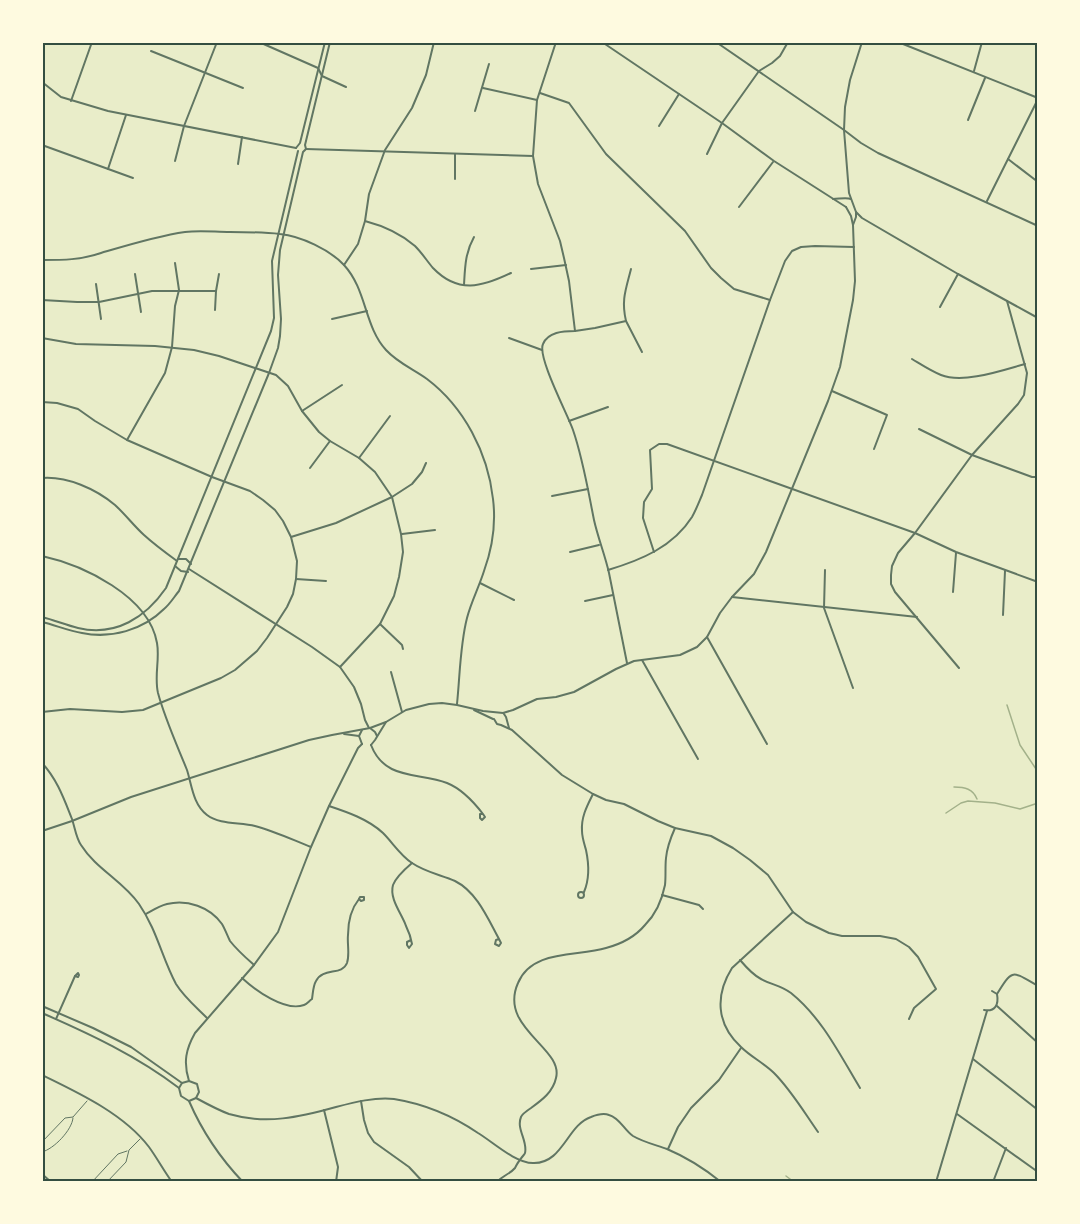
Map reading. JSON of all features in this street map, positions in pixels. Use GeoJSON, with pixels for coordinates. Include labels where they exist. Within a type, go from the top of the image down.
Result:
{"type":"FeatureCollection","features":[{"type":"Feature","properties":{"kind":"street"},"geometry":{"type":"LineString","coordinates":[[71,101],[92,42]]}},
{"type":"Feature","properties":{"kind":"street"},"geometry":{"type":"LineString","coordinates":[[176,161],[184,126],[217,42]]}},
{"type":"Feature","properties":{"kind":"street"},"geometry":{"type":"LineString","coordinates":[[259,42],[318,68],[322,76],[345,87]]}},
{"type":"Feature","properties":{"kind":"street"},"geometry":{"type":"LineString","coordinates":[[42,617],[79,629],[95,630],[118,627],[143,614],[158,600],[166,588],[256,368],[274,318],[272,261],[297,150],[325,42]]}},
{"type":"Feature","properties":{"kind":"street"},"geometry":{"type":"LineString","coordinates":[[42,622],[95,635],[120,633],[149,621],[165,609],[179,591],[278,348],[281,319],[278,275],[280,249],[330,42]]}},
{"type":"Feature","properties":{"kind":"street"},"geometry":{"type":"LineString","coordinates":[[344,265],[358,244],[365,221],[369,194],[385,150],[412,108],[426,75],[434,42]]}},
{"type":"Feature","properties":{"kind":"street"},"geometry":{"type":"LineString","coordinates":[[556,42],[537,100],[533,156],[538,184],[560,241],[566,265],[574,331]]}},
{"type":"Feature","properties":{"kind":"street"},"geometry":{"type":"LineString","coordinates":[[602,42],[774,161],[845,207],[850,207],[852,203]]}},
{"type":"Feature","properties":{"kind":"street"},"geometry":{"type":"LineString","coordinates":[[716,42],[861,144],[1038,226]]}},
{"type":"Feature","properties":{"kind":"street"},"geometry":{"type":"LineString","coordinates":[[707,154],[722,123],[759,71],[780,56],[788,42]]}},
{"type":"Feature","properties":{"kind":"street"},"geometry":{"type":"LineString","coordinates":[[862,42],[850,80],[844,130],[849,193],[856,212],[862,218],[958,274],[1038,318]]}},
{"type":"Feature","properties":{"kind":"street"},"geometry":{"type":"LineString","coordinates":[[898,42],[1038,98],[987,202]]}},
{"type":"Feature","properties":{"kind":"street"},"geometry":{"type":"LineString","coordinates":[[973,72],[982,42]]}},
{"type":"Feature","properties":{"kind":"street"},"geometry":{"type":"LineString","coordinates":[[151,51],[243,88]]}},
{"type":"Feature","properties":{"kind":"street"},"geometry":{"type":"LineString","coordinates":[[475,111],[489,64]]}},
{"type":"Feature","properties":{"kind":"street"},"geometry":{"type":"LineString","coordinates":[[968,120],[985,77]]}},
{"type":"Feature","properties":{"kind":"street"},"geometry":{"type":"LineString","coordinates":[[42,82],[61,97],[126,116],[242,137],[303,152]]}},
{"type":"Feature","properties":{"kind":"street"},"geometry":{"type":"LineString","coordinates":[[483,88],[537,100]]}},
{"type":"Feature","properties":{"kind":"street"},"geometry":{"type":"LineString","coordinates":[[539,93],[569,103],[606,154],[685,231],[720,278],[734,289],[770,300]]}},
{"type":"Feature","properties":{"kind":"street"},"geometry":{"type":"LineString","coordinates":[[658,126],[679,94]]}},
{"type":"Feature","properties":{"kind":"street"},"geometry":{"type":"LineString","coordinates":[[108,169],[126,116]]}},
{"type":"Feature","properties":{"kind":"street"},"geometry":{"type":"LineString","coordinates":[[238,164],[242,137]]}},
{"type":"Feature","properties":{"kind":"street"},"geometry":{"type":"LineString","coordinates":[[300,143],[306,147],[533,156]]}},
{"type":"Feature","properties":{"kind":"street"},"geometry":{"type":"LineString","coordinates":[[42,145],[133,178]]}},
{"type":"Feature","properties":{"kind":"street"},"geometry":{"type":"LineString","coordinates":[[455,153],[455,179]]}},
{"type":"Feature","properties":{"kind":"street"},"geometry":{"type":"LineString","coordinates":[[1008,159],[1038,182]]}},
{"type":"Feature","properties":{"kind":"street"},"geometry":{"type":"LineString","coordinates":[[739,207],[774,161]]}},
{"type":"Feature","properties":{"kind":"street"},"geometry":{"type":"LineString","coordinates":[[833,199],[851,199]]}},
{"type":"Feature","properties":{"kind":"street"},"geometry":{"type":"LineString","coordinates":[[42,831],[131,797],[309,740],[369,728],[416,706],[442,703],[503,713],[537,699],[574,692],[627,663],[680,655],[697,647],[707,637],[732,597],[754,574],[766,552],[840,367],[855,281],[853,225],[851,216],[842,203],[843,199]]}},
{"type":"Feature","properties":{"kind":"street"},"geometry":{"type":"LineString","coordinates":[[285,205],[290,207]]}},
{"type":"Feature","properties":{"kind":"street"},"geometry":{"type":"LineString","coordinates":[[853,225],[856,212]]}},
{"type":"Feature","properties":{"kind":"street"},"geometry":{"type":"LineString","coordinates":[[851,216],[862,218]]}},
{"type":"Feature","properties":{"kind":"street"},"geometry":{"type":"LineString","coordinates":[[365,221],[396,232],[415,246],[442,276],[453,282],[464,285],[482,285],[511,273]]}},
{"type":"Feature","properties":{"kind":"street"},"geometry":{"type":"LineString","coordinates":[[42,260],[89,257],[185,232],[245,231],[283,234],[318,247],[344,265],[357,284],[372,329],[386,349],[401,363],[427,379],[444,395],[468,426],[489,472],[494,517],[491,545],[485,569],[466,619],[457,705]]}},
{"type":"Feature","properties":{"kind":"street"},"geometry":{"type":"LineString","coordinates":[[464,285],[468,248],[474,237]]}},
{"type":"Feature","properties":{"kind":"street"},"geometry":{"type":"LineString","coordinates":[[608,570],[632,563],[667,545],[693,516],[770,300],[785,261],[792,251],[801,247],[815,246],[854,247]]}},
{"type":"Feature","properties":{"kind":"street"},"geometry":{"type":"LineString","coordinates":[[127,440],[165,373],[172,347],[175,306],[179,290],[175,263]]}},
{"type":"Feature","properties":{"kind":"street"},"geometry":{"type":"LineString","coordinates":[[531,269],[566,265]]}},
{"type":"Feature","properties":{"kind":"street"},"geometry":{"type":"LineString","coordinates":[[631,269],[623,296],[623,309],[626,321],[642,352]]}},
{"type":"Feature","properties":{"kind":"street"},"geometry":{"type":"LineString","coordinates":[[135,274],[141,312]]}},
{"type":"Feature","properties":{"kind":"street"},"geometry":{"type":"LineString","coordinates":[[215,310],[219,274]]}},
{"type":"Feature","properties":{"kind":"street"},"geometry":{"type":"LineString","coordinates":[[940,307],[958,274]]}},
{"type":"Feature","properties":{"kind":"street"},"geometry":{"type":"LineString","coordinates":[[96,284],[101,319]]}},
{"type":"Feature","properties":{"kind":"street"},"geometry":{"type":"LineString","coordinates":[[42,300],[99,302],[152,291],[216,291]]}},
{"type":"Feature","properties":{"kind":"street"},"geometry":{"type":"LineString","coordinates":[[959,668],[895,592],[891,584],[892,566],[898,553],[972,455],[1024,395],[1027,373],[1006,301]]}},
{"type":"Feature","properties":{"kind":"street"},"geometry":{"type":"LineString","coordinates":[[332,320],[367,311]]}},
{"type":"Feature","properties":{"kind":"street"},"geometry":{"type":"LineString","coordinates":[[626,321],[594,328],[562,331],[551,335],[543,344],[542,350],[573,431],[589,489],[627,663]]}},
{"type":"Feature","properties":{"kind":"street"},"geometry":{"type":"LineString","coordinates":[[42,338],[76,345],[172,347],[219,356],[276,375],[288,386],[302,411],[314,426],[330,441],[359,458],[375,472],[392,497],[401,534],[403,552],[399,577],[394,596],[380,624],[340,667]]}},
{"type":"Feature","properties":{"kind":"street"},"geometry":{"type":"LineString","coordinates":[[509,338],[542,350]]}},
{"type":"Feature","properties":{"kind":"street"},"geometry":{"type":"LineString","coordinates":[[912,360],[943,376],[954,378],[970,377],[1025,364]]}},
{"type":"Feature","properties":{"kind":"street"},"geometry":{"type":"LineString","coordinates":[[302,411],[342,385]]}},
{"type":"Feature","properties":{"kind":"street"},"geometry":{"type":"LineString","coordinates":[[832,391],[887,415],[874,449]]}},
{"type":"Feature","properties":{"kind":"street"},"geometry":{"type":"LineString","coordinates":[[42,402],[57,402],[78,409],[127,440],[250,491],[263,500],[283,521],[291,537],[297,561],[297,579],[287,607],[257,651],[235,670],[143,710],[122,712],[70,709],[42,712]]}},
{"type":"Feature","properties":{"kind":"street"},"geometry":{"type":"LineString","coordinates":[[569,421],[608,407]]}},
{"type":"Feature","properties":{"kind":"street"},"geometry":{"type":"LineString","coordinates":[[359,458],[390,416]]}},
{"type":"Feature","properties":{"kind":"street"},"geometry":{"type":"LineString","coordinates":[[918,429],[972,455],[1032,477],[1038,477]]}},
{"type":"Feature","properties":{"kind":"street"},"geometry":{"type":"LineString","coordinates":[[310,468],[330,441]]}},
{"type":"Feature","properties":{"kind":"street"},"geometry":{"type":"LineString","coordinates":[[654,552],[643,518],[644,502],[652,489],[650,450],[659,444],[668,444],[915,533],[956,552],[1038,582]]}},
{"type":"Feature","properties":{"kind":"street"},"geometry":{"type":"LineString","coordinates":[[291,537],[336,523],[392,497],[412,484],[426,464]]}},
{"type":"Feature","properties":{"kind":"street"},"geometry":{"type":"LineString","coordinates":[[42,478],[78,484],[97,493],[115,505],[145,536],[178,560],[186,559],[191,564]]}},
{"type":"Feature","properties":{"kind":"street"},"geometry":{"type":"LineString","coordinates":[[552,496],[589,489]]}},
{"type":"Feature","properties":{"kind":"street"},"geometry":{"type":"LineString","coordinates":[[401,534],[435,530]]}},
{"type":"Feature","properties":{"kind":"street"},"geometry":{"type":"LineString","coordinates":[[570,552],[600,544]]}},
{"type":"Feature","properties":{"kind":"street"},"geometry":{"type":"LineString","coordinates":[[953,592],[956,552]]}},
{"type":"Feature","properties":{"kind":"street"},"geometry":{"type":"LineString","coordinates":[[42,556],[70,564],[108,582],[121,591],[149,621],[157,641],[158,691],[196,801],[208,816],[216,820],[253,826],[311,847]]}},
{"type":"Feature","properties":{"kind":"street"},"geometry":{"type":"LineString","coordinates":[[175,566],[181,571],[188,570],[276,624],[340,667],[354,687],[365,720],[376,736]]}},
{"type":"Feature","properties":{"kind":"street"},"geometry":{"type":"LineString","coordinates":[[825,570],[824,608],[853,688]]}},
{"type":"Feature","properties":{"kind":"street"},"geometry":{"type":"LineString","coordinates":[[1004,615],[1005,570]]}},
{"type":"Feature","properties":{"kind":"street"},"geometry":{"type":"LineString","coordinates":[[297,579],[326,581]]}},
{"type":"Feature","properties":{"kind":"street"},"geometry":{"type":"LineString","coordinates":[[480,583],[514,600]]}},
{"type":"Feature","properties":{"kind":"street"},"geometry":{"type":"LineString","coordinates":[[585,601],[613,595]]}},
{"type":"Feature","properties":{"kind":"street"},"geometry":{"type":"LineString","coordinates":[[732,597],[917,617]]}},
{"type":"Feature","properties":{"kind":"street"},"geometry":{"type":"LineString","coordinates":[[380,624],[402,645],[403,649]]}},
{"type":"Feature","properties":{"kind":"street"},"geometry":{"type":"LineString","coordinates":[[707,637],[767,744]]}},
{"type":"Feature","properties":{"kind":"street"},"geometry":{"type":"LineString","coordinates":[[642,660],[698,759]]}},
{"type":"Feature","properties":{"kind":"street"},"geometry":{"type":"LineString","coordinates":[[391,672],[402,712]]}},
{"type":"Feature","properties":{"kind":"street"},"geometry":{"type":"LineString","coordinates":[[469,707],[508,728],[562,775],[593,794],[624,804],[675,828],[711,836],[733,848],[768,875],[793,912],[806,922],[829,933],[850,937],[880,936],[896,939],[909,947],[918,957],[936,988],[914,1008],[909,1019]]}},
{"type":"Feature","properties":{"kind":"street"},"geometry":{"type":"LineString","coordinates":[[501,724],[513,710]]}},
{"type":"Feature","properties":{"kind":"street"},"geometry":{"type":"LineString","coordinates":[[494,719],[498,713]]}},
{"type":"Feature","properties":{"kind":"street"},"geometry":{"type":"LineString","coordinates":[[503,713],[508,728]]}},
{"type":"Feature","properties":{"kind":"street"},"geometry":{"type":"LineString","coordinates":[[359,736],[365,720]]}},
{"type":"Feature","properties":{"kind":"street"},"geometry":{"type":"LineString","coordinates":[[189,1081],[186,1063],[188,1046],[195,1033],[278,932],[311,847],[358,748],[375,740],[386,722]]}},
{"type":"Feature","properties":{"kind":"street"},"geometry":{"type":"LineString","coordinates":[[341,734],[359,736],[384,763],[398,772],[446,783],[461,790],[474,801],[483,814]]}},
{"type":"Feature","properties":{"kind":"street"},"geometry":{"type":"LineString","coordinates":[[42,763],[51,772],[58,785],[80,843],[86,852],[131,893],[155,931],[182,993],[207,1018]]}},
{"type":"Feature","properties":{"kind":"street"},"geometry":{"type":"LineString","coordinates":[[584,892],[589,873],[582,822],[593,794]]}},
{"type":"Feature","properties":{"kind":"street"},"geometry":{"type":"LineString","coordinates":[[329,806],[352,814],[382,832],[412,863],[457,882],[469,891],[477,900],[499,939]]}},
{"type":"Feature","properties":{"kind":"street"},"geometry":{"type":"LineString","coordinates":[[497,1182],[515,1167],[525,1153],[525,1141],[520,1127],[521,1117],[549,1093],[557,1075],[554,1063],[545,1049],[519,1021],[514,1003],[514,992],[518,982],[530,967],[546,959],[604,949],[630,939],[645,926],[655,912],[662,895],[665,884],[666,858],[675,828]]}},
{"type":"Feature","properties":{"kind":"street"},"geometry":{"type":"LineString","coordinates":[[411,940],[392,892],[393,884],[412,863]]}},
{"type":"Feature","properties":{"kind":"street"},"geometry":{"type":"LineString","coordinates":[[662,895],[699,905],[703,909]]}},
{"type":"Feature","properties":{"kind":"street"},"geometry":{"type":"LineString","coordinates":[[242,978],[271,999],[293,1006],[304,1005],[312,999],[317,978],[325,973],[340,970],[346,964],[349,952],[349,919],[358,899]]}},
{"type":"Feature","properties":{"kind":"street"},"geometry":{"type":"LineString","coordinates":[[146,915],[160,906],[183,902],[210,911],[222,924],[231,942],[254,964]]}},
{"type":"Feature","properties":{"kind":"street"},"geometry":{"type":"LineString","coordinates":[[793,912],[732,968],[725,979],[720,1007],[723,1021],[730,1035],[741,1048],[772,1071],[818,1132]]}},
{"type":"Feature","properties":{"kind":"street"},"geometry":{"type":"LineString","coordinates":[[740,960],[751,972],[789,991],[805,1005],[829,1037],[860,1088]]}},
{"type":"Feature","properties":{"kind":"street"},"geometry":{"type":"LineString","coordinates":[[936,1182],[985,1011],[997,1006],[997,994],[1011,975],[1020,976],[1038,986]]}},
{"type":"Feature","properties":{"kind":"street"},"geometry":{"type":"LineString","coordinates":[[57,1019],[75,976]]}},
{"type":"Feature","properties":{"kind":"street"},"geometry":{"type":"LineString","coordinates":[[992,991],[997,994]]}},
{"type":"Feature","properties":{"kind":"street"},"geometry":{"type":"LineString","coordinates":[[42,1006],[131,1047],[183,1083]]}},
{"type":"Feature","properties":{"kind":"street"},"geometry":{"type":"LineString","coordinates":[[997,1006],[1038,1042]]}},
{"type":"Feature","properties":{"kind":"street"},"geometry":{"type":"LineString","coordinates":[[42,1013],[91,1034],[127,1053],[179,1088],[181,1096],[189,1101],[224,1162],[243,1182]]}},
{"type":"Feature","properties":{"kind":"street"},"geometry":{"type":"LineString","coordinates":[[667,1150],[678,1127],[691,1108],[719,1080],[741,1048]]}},
{"type":"Feature","properties":{"kind":"street"},"geometry":{"type":"LineString","coordinates":[[973,1059],[1038,1110]]}},
{"type":"Feature","properties":{"kind":"street"},"geometry":{"type":"LineString","coordinates":[[42,1075],[74,1090],[130,1127],[149,1147],[172,1182]]}},
{"type":"Feature","properties":{"kind":"street"},"geometry":{"type":"LineString","coordinates":[[179,1088],[183,1083],[189,1081],[197,1084],[199,1092],[196,1098],[189,1101]]}},
{"type":"Feature","properties":{"kind":"street"},"geometry":{"type":"LineString","coordinates":[[196,1098],[228,1114],[272,1120],[290,1118],[361,1101],[395,1100],[438,1111],[477,1132],[520,1160],[532,1163],[551,1158],[579,1125],[589,1117],[609,1115],[620,1122],[631,1135],[667,1150],[707,1171],[721,1182]]}},
{"type":"Feature","properties":{"kind":"street"},"geometry":{"type":"LineString","coordinates":[[361,1101],[368,1133],[374,1142],[409,1167],[423,1182]]}},
{"type":"Feature","properties":{"kind":"street"},"geometry":{"type":"LineString","coordinates":[[324,1110],[338,1167],[336,1182]]}},
{"type":"Feature","properties":{"kind":"street"},"geometry":{"type":"LineString","coordinates":[[956,1114],[1038,1172]]}},
{"type":"Feature","properties":{"kind":"street"},"geometry":{"type":"LineString","coordinates":[[993,1182],[1006,1148]]}},
{"type":"Feature","properties":{"kind":"street"},"geometry":{"type":"LineString","coordinates":[[42,1174],[51,1182]]}},
{"type":"Feature","properties":{"kind":"lane"},"geometry":{"type":"LineString","coordinates":[[42,1152],[49,1150],[73,1126],[74,1117],[88,1100]]}},
{"type":"Feature","properties":{"kind":"lane"},"geometry":{"type":"LineString","coordinates":[[42,1142],[64,1118],[74,1117]]}},
{"type":"Feature","properties":{"kind":"lane"},"geometry":{"type":"LineString","coordinates":[[92,1182],[118,1154],[129,1150],[141,1138]]}},
{"type":"Feature","properties":{"kind":"lane"},"geometry":{"type":"LineString","coordinates":[[107,1182],[126,1162],[129,1150]]}},
{"type":"Feature","properties":{"kind":"waterway"},"geometry":{"type":"LineString","coordinates":[[1007,705],[1020,745],[1038,772]]}},
{"type":"Feature","properties":{"kind":"waterway"},"geometry":{"type":"LineString","coordinates":[[954,787],[968,789],[977,799]]}},
{"type":"Feature","properties":{"kind":"waterway"},"geometry":{"type":"LineString","coordinates":[[946,813],[968,801],[995,803],[1020,809],[1038,803]]}},
{"type":"Feature","properties":{"kind":"waterway"},"geometry":{"type":"LineString","coordinates":[[786,1176],[794,1182]]}}]}
